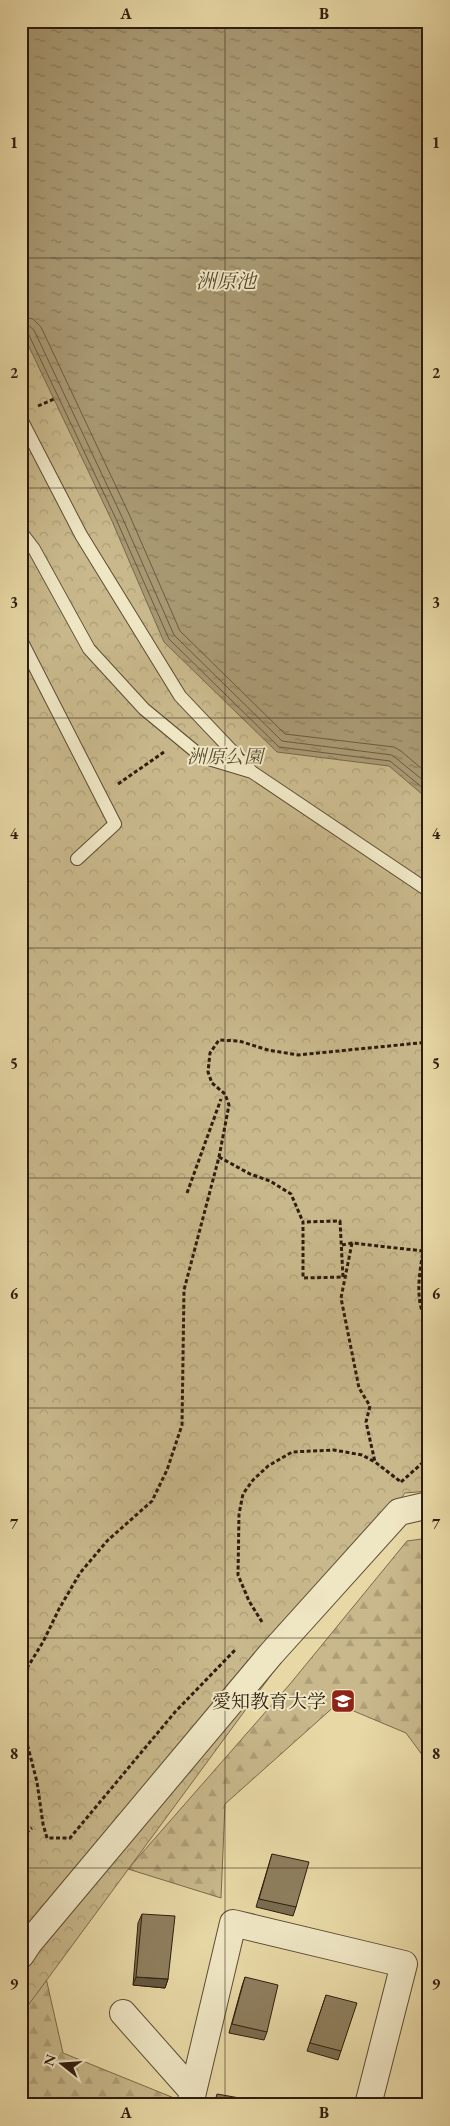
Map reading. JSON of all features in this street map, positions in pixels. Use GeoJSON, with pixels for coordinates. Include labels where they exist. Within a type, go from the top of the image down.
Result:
{"type":"FeatureCollection","features":[{"type":"Feature","properties":{"kind":"street"},"geometry":{"type":"LineString","coordinates":[[21,1955],[29,1943],[284,1640],[399,1512],[429,1505]]}},
{"type":"Feature","properties":{"kind":"street"},"geometry":{"type":"LineString","coordinates":[[191,2098],[233,1923],[404,1964],[368,2105]]}},
{"type":"Feature","properties":{"kind":"street"},"geometry":{"type":"LineString","coordinates":[[123,2013],[191,2098]]}},
{"type":"Feature","properties":{"kind":"lane"},"geometry":{"type":"LineString","coordinates":[[21,419],[81,534],[180,696],[252,772],[429,891]]}},
{"type":"Feature","properties":{"kind":"lane"},"geometry":{"type":"LineString","coordinates":[[21,532],[34,549],[89,649],[144,709],[202,757],[252,772]]}},
{"type":"Feature","properties":{"kind":"lane"},"geometry":{"type":"LineString","coordinates":[[21,640],[115,824],[77,859]]}},
{"type":"Feature","properties":{"kind":"path"},"geometry":{"type":"LineString","coordinates":[[102,796],[181,740]]}},
{"type":"Feature","properties":{"kind":"path"},"geometry":{"type":"LineString","coordinates":[[21,1680],[80,1573],[107,1541],[152,1501],[167,1470],[182,1425],[184,1290],[219,1157],[230,1106],[225,1094],[212,1083],[208,1072],[210,1053],[219,1040],[239,1042],[268,1050],[298,1055],[429,1042]]}},
{"type":"Feature","properties":{"kind":"path"},"geometry":{"type":"LineString","coordinates":[[187,1193],[220,1099]]}},
{"type":"Feature","properties":{"kind":"path"},"geometry":{"type":"LineString","coordinates":[[219,1157],[250,1174],[270,1181],[291,1194],[303,1222],[303,1278],[343,1277],[340,1221],[303,1222]]}},
{"type":"Feature","properties":{"kind":"path"},"geometry":{"type":"LineString","coordinates":[[342,1245],[352,1242],[423,1251],[418,1292],[421,1314],[429,1326]]}},
{"type":"Feature","properties":{"kind":"path"},"geometry":{"type":"LineString","coordinates":[[352,1242],[341,1298],[359,1388],[370,1406],[366,1422],[375,1462]]}},
{"type":"Feature","properties":{"kind":"path"},"geometry":{"type":"LineString","coordinates":[[262,1622],[249,1601],[238,1574],[239,1514],[244,1494],[253,1480],[268,1466],[292,1452],[334,1450],[362,1456],[375,1462],[401,1482]]}},
{"type":"Feature","properties":{"kind":"path"},"geometry":{"type":"LineString","coordinates":[[394,1489],[429,1457]]}},
{"type":"Feature","properties":{"kind":"path"},"geometry":{"type":"LineString","coordinates":[[255,1629],[268,1616]]}},
{"type":"Feature","properties":{"kind":"path"},"geometry":{"type":"LineString","coordinates":[[21,1720],[37,1782],[47,1838],[70,1838],[176,1712],[242,1643]]}},
{"type":"Feature","properties":{"kind":"path"},"geometry":{"type":"LineString","coordinates":[[21,1837],[32,1828]]}},
{"type":"Feature","properties":{"kind":"green space","name":"洲原公園"},"geometry":{"type":"Polygon","coordinates":[[[21,21],[429,21],[429,1491],[405,1493],[21,2015],[21,21]]]}},
{"type":"Feature","properties":{"kind":"green space"},"geometry":{"type":"Polygon","coordinates":[[[429,1538],[429,1764],[406,1733],[337,1704],[225,1804],[221,1898],[128,1869],[290,1684],[407,1541],[429,1538]]]}},
{"type":"Feature","properties":{"kind":"green space"},"geometry":{"type":"Polygon","coordinates":[[[21,1775],[36,1934],[63,2053],[179,2100],[177,2105],[21,2105],[21,1775]]]}},
{"type":"Feature","properties":{"kind":"water","name":"洲原池"},"geometry":{"type":"Polygon","coordinates":[[[21,21],[429,21],[429,800],[389,766],[277,752],[164,642],[112,521],[21,330],[21,21]]]}},
{"type":"Feature","properties":{"kind":"building"},"geometry":{"type":"Polygon","coordinates":[[[272,1854],[309,1862],[296,1907],[259,1899],[272,1854]]]}},
{"type":"Feature","properties":{"kind":"building"},"geometry":{"type":"Polygon","coordinates":[[[142,1914],[175,1916],[168,1979],[136,1977],[142,1914]]]}},
{"type":"Feature","properties":{"kind":"building"},"geometry":{"type":"Polygon","coordinates":[[[245,1977],[278,1985],[267,2032],[232,2024],[245,1977]]]}},
{"type":"Feature","properties":{"kind":"building"},"geometry":{"type":"Polygon","coordinates":[[[326,1995],[357,2003],[341,2051],[310,2043],[326,1995]]]}},
{"type":"Feature","properties":{"kind":"building"},"geometry":{"type":"Polygon","coordinates":[[[217,2094],[251,2100],[250,2105],[214,2105],[217,2094]]]}},
{"type":"Feature","properties":{"kind":"place","name":"愛知教育大学"},"geometry":{"type":"Point","coordinates":[343,1701]}}]}
